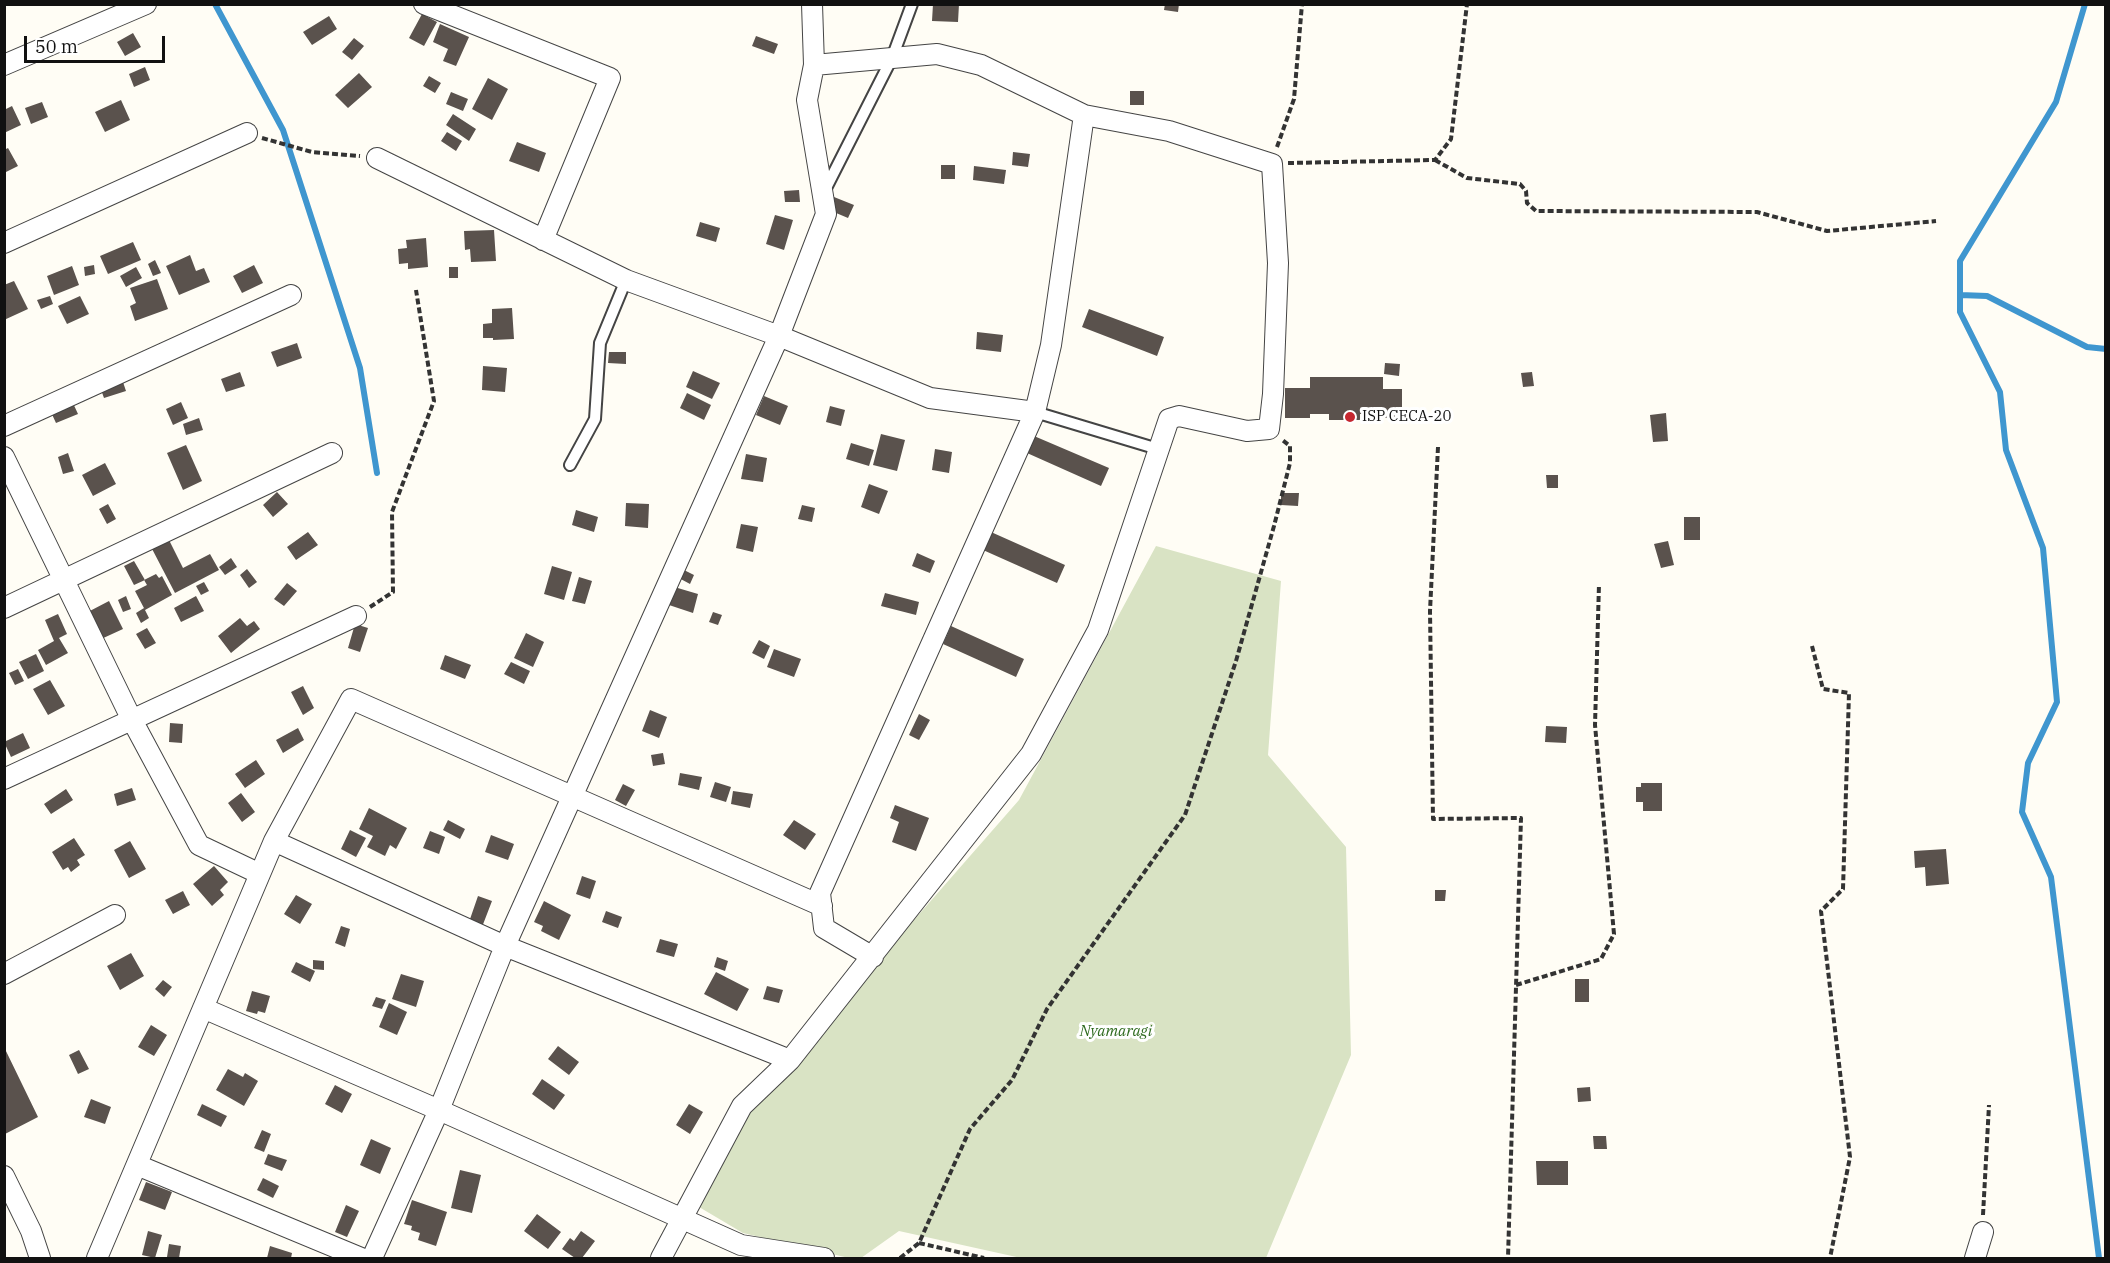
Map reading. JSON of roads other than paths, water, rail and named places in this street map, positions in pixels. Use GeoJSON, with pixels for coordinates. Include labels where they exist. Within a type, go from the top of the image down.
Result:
{"type":"FeatureCollection","features":[{"type":"Feature","properties":{"kind":"street"},"geometry":{"type":"LineString","coordinates":[[4,65],[146,4]]}},
{"type":"Feature","properties":{"kind":"street"},"geometry":{"type":"LineString","coordinates":[[424,4],[610,78],[543,240]]}},
{"type":"Feature","properties":{"kind":"street"},"geometry":{"type":"LineString","coordinates":[[372,1258],[439,1110],[505,946],[779,336],[826,214],[807,100],[814,65],[812,4]]}},
{"type":"Feature","properties":{"kind":"street"},"geometry":{"type":"LineString","coordinates":[[661,1258],[742,1106],[790,1060],[1031,754],[1098,630],[1169,419],[1179,416],[1247,431],[1269,429],[1273,394],[1278,263],[1272,164],[1169,131],[1084,115],[981,65],[937,54],[814,65]]}},
{"type":"Feature","properties":{"kind":"street"},"geometry":{"type":"LineString","coordinates":[[873,957],[824,928],[820,893],[1035,412],[1051,345],[1084,115]]}},
{"type":"Feature","properties":{"kind":"street"},"geometry":{"type":"LineString","coordinates":[[4,243],[247,133]]}},
{"type":"Feature","properties":{"kind":"street"},"geometry":{"type":"LineString","coordinates":[[377,158],[626,280],[779,336],[930,398],[1035,412]]}},
{"type":"Feature","properties":{"kind":"street"},"geometry":{"type":"LineString","coordinates":[[4,426],[291,295]]}},
{"type":"Feature","properties":{"kind":"street"},"geometry":{"type":"LineString","coordinates":[[4,608],[332,453]]}},
{"type":"Feature","properties":{"kind":"street"},"geometry":{"type":"LineString","coordinates":[[4,457],[132,720],[200,845],[260,874]]}},
{"type":"Feature","properties":{"kind":"street"},"geometry":{"type":"LineString","coordinates":[[4,779],[356,616]]}},
{"type":"Feature","properties":{"kind":"street"},"geometry":{"type":"LineString","coordinates":[[97,1258],[274,841],[351,699],[822,906]]}},
{"type":"Feature","properties":{"kind":"street"},"geometry":{"type":"LineString","coordinates":[[274,841],[505,946],[790,1060]]}},
{"type":"Feature","properties":{"kind":"street"},"geometry":{"type":"LineString","coordinates":[[4,974],[115,915]]}},
{"type":"Feature","properties":{"kind":"street"},"geometry":{"type":"LineString","coordinates":[[203,1008],[741,1245],[824,1258]]}},
{"type":"Feature","properties":{"kind":"street"},"geometry":{"type":"LineString","coordinates":[[137,1165],[361,1258]]}},
{"type":"Feature","properties":{"kind":"street"},"geometry":{"type":"LineString","coordinates":[[4,1176],[32,1232],[40,1258]]}},
{"type":"Feature","properties":{"kind":"street"},"geometry":{"type":"LineString","coordinates":[[1975,1258],[1983,1232]]}},
{"type":"Feature","properties":{"kind":"lane"},"geometry":{"type":"LineString","coordinates":[[823,195],[892,58],[912,4]]}},
{"type":"Feature","properties":{"kind":"lane"},"geometry":{"type":"LineString","coordinates":[[570,465],[595,419],[600,343],[626,280]]}},
{"type":"Feature","properties":{"kind":"lane"},"geometry":{"type":"LineString","coordinates":[[1035,412],[1158,449]]}},
{"type":"Feature","properties":{"kind":"waterway"},"geometry":{"type":"LineString","coordinates":[[215,4],[283,130],[360,368],[377,473]]}},
{"type":"Feature","properties":{"kind":"waterway"},"geometry":{"type":"LineString","coordinates":[[2085,4],[2056,102],[1960,261],[1960,312],[2000,392],[2006,450],[2043,548],[2057,702],[2028,763],[2022,812],[2051,877],[2099,1258]]}},
{"type":"Feature","properties":{"kind":"waterway"},"geometry":{"type":"LineString","coordinates":[[1960,295],[1987,296],[2087,347],[2106,349]]}},
{"type":"Feature","properties":{"kind":"place","name":"ISP CECA-20"},"geometry":{"type":"Point","coordinates":[1350,417]}},
{"type":"Feature","properties":{"kind":"park label","name":"Nyamaragi"},"geometry":{"type":"Point","coordinates":[1116,1032]}}]}
